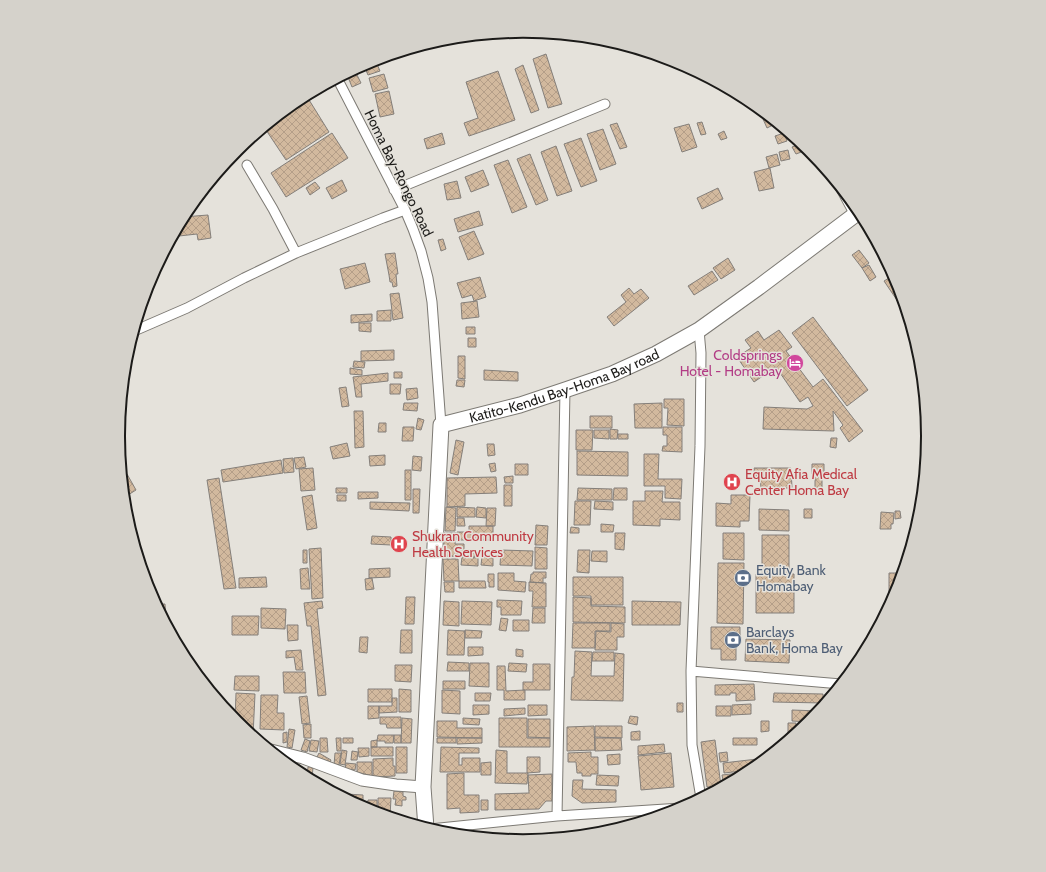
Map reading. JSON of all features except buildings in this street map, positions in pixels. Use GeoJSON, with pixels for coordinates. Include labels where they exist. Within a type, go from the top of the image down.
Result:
{"type":"FeatureCollection","features":[{"type":"Feature","properties":{"kind":"highway","name":"Katito-Kendu Bay-Homa Bay road"},"geometry":{"type":"LineString","coordinates":[[441,425],[520,405],[612,374],[656,354],[699,330],[854,215]]}},
{"type":"Feature","properties":{"kind":"highway"},"geometry":{"type":"LineString","coordinates":[[426,821],[423,787],[441,425]]}},
{"type":"Feature","properties":{"kind":"street","name":"Homa Bay-Rongo Road"},"geometry":{"type":"LineString","coordinates":[[340,83],[405,210],[416,236],[428,278],[432,302],[441,425]]}},
{"type":"Feature","properties":{"kind":"street"},"geometry":{"type":"LineString","coordinates":[[394,190],[605,104]]}},
{"type":"Feature","properties":{"kind":"street"},"geometry":{"type":"LineString","coordinates":[[247,165],[273,209],[296,253]]}},
{"type":"Feature","properties":{"kind":"street"},"geometry":{"type":"LineString","coordinates":[[140,328],[187,308],[296,253],[405,210]]}},
{"type":"Feature","properties":{"kind":"street"},"geometry":{"type":"LineString","coordinates":[[699,330],[700,446],[691,671],[692,745],[700,792]]}},
{"type":"Feature","properties":{"kind":"street"},"geometry":{"type":"LineString","coordinates":[[557,816],[565,390]]}},
{"type":"Feature","properties":{"kind":"street"},"geometry":{"type":"LineString","coordinates":[[691,671],[834,683]]}},
{"type":"Feature","properties":{"kind":"street"},"geometry":{"type":"LineString","coordinates":[[282,753],[303,758],[362,780],[423,787]]}},
{"type":"Feature","properties":{"kind":"street"},"geometry":{"type":"LineString","coordinates":[[450,827],[557,816],[661,809]]}},
{"type":"Feature","properties":{"kind":"place","name":"Coldsprings Hotel - Homabay"},"geometry":{"type":"Point","coordinates":[795,363]}},
{"type":"Feature","properties":{"kind":"place","name":"Equity Afia Medical Center Homa Bay"},"geometry":{"type":"Point","coordinates":[732,482]}},
{"type":"Feature","properties":{"kind":"place","name":"Shukran Community Health Services"},"geometry":{"type":"Point","coordinates":[399,544]}},
{"type":"Feature","properties":{"kind":"place","name":"Equity Bank Homabay"},"geometry":{"type":"Point","coordinates":[743,578]}},
{"type":"Feature","properties":{"kind":"place","name":"Barclays Bank, Homa Bay"},"geometry":{"type":"Point","coordinates":[733,640]}}]}
